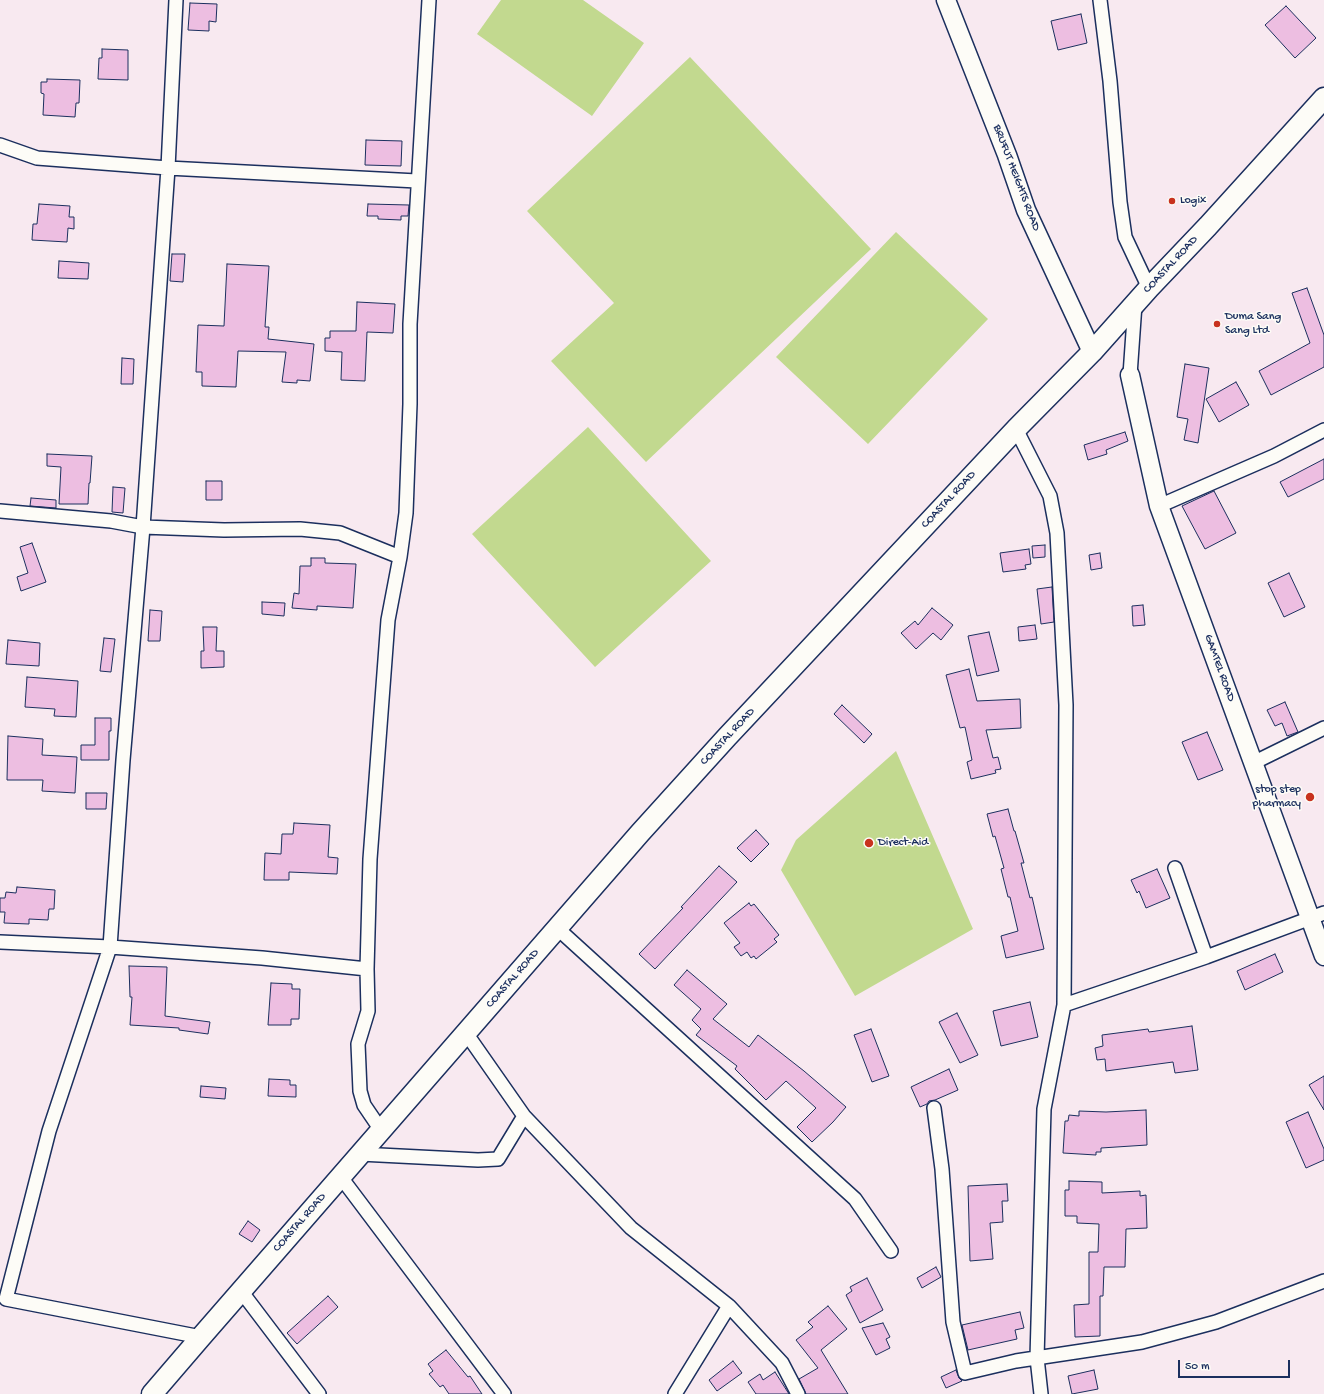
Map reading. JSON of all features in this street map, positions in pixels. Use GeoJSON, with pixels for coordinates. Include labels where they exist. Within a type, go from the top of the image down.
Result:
{"type":"FeatureCollection","features":[{"type":"Feature","properties":{"kind":"main road","name":"COASTAL ROAD"},"geometry":{"type":"LineString","coordinates":[[152,1394],[340,1176],[640,833],[727,737],[1016,429],[1092,352],[1324,98]]}},
{"type":"Feature","properties":{"kind":"street"},"geometry":{"type":"LineString","coordinates":[[176,0],[168,168],[143,527],[123,760],[110,947],[49,1131],[3,1298],[201,1337]]}},
{"type":"Feature","properties":{"kind":"street"},"geometry":{"type":"LineString","coordinates":[[381,1130],[364,1105],[360,1091],[358,1044],[368,1011],[367,969],[370,859],[388,620],[400,558],[406,513],[410,404],[410,324],[428,0]]}},
{"type":"Feature","properties":{"kind":"street","name":"BRUFUT HEIGHTS ROAD"},"geometry":{"type":"LineString","coordinates":[[946,0],[1007,155],[1026,210],[1092,352]]}},
{"type":"Feature","properties":{"kind":"street"},"geometry":{"type":"LineString","coordinates":[[1100,0],[1110,82],[1125,237],[1149,288]]}},
{"type":"Feature","properties":{"kind":"street"},"geometry":{"type":"LineString","coordinates":[[0,145],[37,158],[168,168],[417,181]]}},
{"type":"Feature","properties":{"kind":"street"},"geometry":{"type":"LineString","coordinates":[[1130,375],[1135,304]]}},
{"type":"Feature","properties":{"kind":"street","name":"GAMTEL ROAD"},"geometry":{"type":"LineString","coordinates":[[1130,375],[1159,506],[1253,763],[1317,916],[1324,956]]}},
{"type":"Feature","properties":{"kind":"street"},"geometry":{"type":"LineString","coordinates":[[1016,429],[1050,496],[1057,533],[1066,705],[1064,1005],[1044,1110],[1037,1358],[1041,1394]]}},
{"type":"Feature","properties":{"kind":"street"},"geometry":{"type":"LineString","coordinates":[[1159,506],[1274,456],[1324,430]]}},
{"type":"Feature","properties":{"kind":"street"},"geometry":{"type":"LineString","coordinates":[[0,512],[111,521],[143,527],[224,530],[300,529],[340,533],[400,558]]}},
{"type":"Feature","properties":{"kind":"street"},"geometry":{"type":"LineString","coordinates":[[1253,763],[1324,728]]}},
{"type":"Feature","properties":{"kind":"street"},"geometry":{"type":"LineString","coordinates":[[1175,868],[1206,957]]}},
{"type":"Feature","properties":{"kind":"street"},"geometry":{"type":"LineString","coordinates":[[1064,1005],[1206,957],[1317,916]]}},
{"type":"Feature","properties":{"kind":"street"},"geometry":{"type":"LineString","coordinates":[[557,928],[855,1199],[891,1251]]}},
{"type":"Feature","properties":{"kind":"street"},"geometry":{"type":"LineString","coordinates":[[0,942],[110,947],[262,958],[367,969]]}},
{"type":"Feature","properties":{"kind":"street"},"geometry":{"type":"LineString","coordinates":[[466,1033],[524,1116],[632,1228],[729,1306],[782,1363],[798,1394]]}},
{"type":"Feature","properties":{"kind":"street"},"geometry":{"type":"LineString","coordinates":[[934,1108],[942,1168],[953,1322],[965,1373],[1016,1361],[1142,1342],[1216,1322],[1324,1281]]}},
{"type":"Feature","properties":{"kind":"street"},"geometry":{"type":"LineString","coordinates":[[360,1154],[478,1160],[498,1159],[524,1116]]}},
{"type":"Feature","properties":{"kind":"street"},"geometry":{"type":"LineString","coordinates":[[340,1176],[504,1394]]}},
{"type":"Feature","properties":{"kind":"street"},"geometry":{"type":"LineString","coordinates":[[241,1291],[319,1394]]}},
{"type":"Feature","properties":{"kind":"street"},"geometry":{"type":"LineString","coordinates":[[675,1394],[729,1306]]}},
{"type":"Feature","properties":{"kind":"green space"},"geometry":{"type":"Polygon","coordinates":[[[501,0],[583,0],[644,43],[592,116],[477,34],[501,0]]]}},
{"type":"Feature","properties":{"kind":"green space"},"geometry":{"type":"Polygon","coordinates":[[[690,57],[871,249],[646,462],[551,361],[614,303],[527,211],[690,57]]]}},
{"type":"Feature","properties":{"kind":"green space"},"geometry":{"type":"Polygon","coordinates":[[[896,232],[988,319],[868,444],[776,357],[896,232]]]}},
{"type":"Feature","properties":{"kind":"green space"},"geometry":{"type":"Polygon","coordinates":[[[588,427],[711,561],[595,667],[472,534],[588,427]]]}},
{"type":"Feature","properties":{"kind":"green space"},"geometry":{"type":"Polygon","coordinates":[[[896,751],[973,929],[855,996],[781,870],[796,840],[896,751]]]}},
{"type":"Feature","properties":{"kind":"building"},"geometry":{"type":"Polygon","coordinates":[[[190,3],[217,4],[216,22],[209,21],[209,31],[188,30],[190,3]]]}},
{"type":"Feature","properties":{"kind":"building"},"geometry":{"type":"Polygon","coordinates":[[[1286,6],[1316,38],[1295,58],[1265,25],[1286,6]]]}},
{"type":"Feature","properties":{"kind":"building"},"geometry":{"type":"Polygon","coordinates":[[[1081,14],[1087,43],[1058,50],[1051,21],[1081,14]]]}},
{"type":"Feature","properties":{"kind":"building"},"geometry":{"type":"Polygon","coordinates":[[[102,49],[128,50],[128,80],[98,79],[99,58],[102,58],[102,49]]]}},
{"type":"Feature","properties":{"kind":"building"},"geometry":{"type":"Polygon","coordinates":[[[47,79],[80,80],[79,103],[76,103],[75,117],[43,115],[44,94],[41,93],[41,82],[47,82],[47,79]]]}},
{"type":"Feature","properties":{"kind":"building"},"geometry":{"type":"Polygon","coordinates":[[[366,140],[402,141],[401,166],[365,165],[366,140]]]}},
{"type":"Feature","properties":{"kind":"building"},"geometry":{"type":"Polygon","coordinates":[[[39,204],[70,206],[69,217],[74,217],[74,229],[68,228],[67,242],[32,240],[33,224],[37,224],[39,204]]]}},
{"type":"Feature","properties":{"kind":"building"},"geometry":{"type":"Polygon","coordinates":[[[368,204],[409,205],[408,216],[401,216],[401,220],[378,219],[378,216],[367,216],[368,204]]]}},
{"type":"Feature","properties":{"kind":"building"},"geometry":{"type":"Polygon","coordinates":[[[172,254],[185,254],[183,282],[170,281],[172,254]]]}},
{"type":"Feature","properties":{"kind":"building"},"geometry":{"type":"Polygon","coordinates":[[[59,261],[89,263],[88,279],[58,278],[59,261]]]}},
{"type":"Feature","properties":{"kind":"building"},"geometry":{"type":"Polygon","coordinates":[[[227,264],[269,266],[265,327],[269,327],[268,339],[314,344],[310,381],[297,380],[297,383],[282,382],[286,352],[238,351],[236,387],[202,386],[202,372],[196,372],[198,325],[224,326],[227,264]]]}},
{"type":"Feature","properties":{"kind":"building"},"geometry":{"type":"Polygon","coordinates":[[[1307,288],[1324,335],[1324,367],[1271,395],[1259,371],[1310,343],[1292,293],[1307,288]]]}},
{"type":"Feature","properties":{"kind":"building"},"geometry":{"type":"Polygon","coordinates":[[[357,302],[395,304],[393,333],[367,332],[365,381],[341,380],[342,352],[325,351],[325,338],[330,338],[330,331],[356,331],[357,302]]]}},
{"type":"Feature","properties":{"kind":"building"},"geometry":{"type":"Polygon","coordinates":[[[122,358],[134,359],[133,384],[121,384],[122,358]]]}},
{"type":"Feature","properties":{"kind":"building"},"geometry":{"type":"Polygon","coordinates":[[[1185,364],[1209,368],[1198,443],[1184,440],[1188,419],[1177,417],[1185,364]]]}},
{"type":"Feature","properties":{"kind":"building"},"geometry":{"type":"Polygon","coordinates":[[[1236,382],[1249,405],[1219,422],[1206,399],[1236,382]]]}},
{"type":"Feature","properties":{"kind":"building"},"geometry":{"type":"Polygon","coordinates":[[[1125,432],[1128,441],[1106,450],[1107,454],[1088,460],[1084,445],[1125,432]]]}},
{"type":"Feature","properties":{"kind":"building"},"geometry":{"type":"Polygon","coordinates":[[[47,454],[92,456],[88,504],[59,504],[61,467],[47,466],[47,454]]]}},
{"type":"Feature","properties":{"kind":"building"},"geometry":{"type":"Polygon","coordinates":[[[1324,459],[1324,479],[1288,497],[1280,482],[1324,459]]]}},
{"type":"Feature","properties":{"kind":"building"},"geometry":{"type":"Polygon","coordinates":[[[206,481],[222,481],[222,500],[206,500],[206,481]]]}},
{"type":"Feature","properties":{"kind":"building"},"geometry":{"type":"Polygon","coordinates":[[[113,487],[125,488],[123,513],[112,512],[113,487]]]}},
{"type":"Feature","properties":{"kind":"building"},"geometry":{"type":"Polygon","coordinates":[[[1214,491],[1236,533],[1205,549],[1182,506],[1214,491]]]}},
{"type":"Feature","properties":{"kind":"building"},"geometry":{"type":"Polygon","coordinates":[[[31,498],[56,500],[56,508],[30,506],[31,498]]]}},
{"type":"Feature","properties":{"kind":"building"},"geometry":{"type":"Polygon","coordinates":[[[32,543],[46,582],[21,591],[17,577],[28,573],[20,547],[32,543]]]}},
{"type":"Feature","properties":{"kind":"building"},"geometry":{"type":"Polygon","coordinates":[[[1045,545],[1045,557],[1033,558],[1032,546],[1045,545]]]}},
{"type":"Feature","properties":{"kind":"building"},"geometry":{"type":"Polygon","coordinates":[[[1029,549],[1031,564],[1025,565],[1026,569],[1003,572],[1000,553],[1029,549]]]}},
{"type":"Feature","properties":{"kind":"building"},"geometry":{"type":"Polygon","coordinates":[[[1100,553],[1102,568],[1091,570],[1089,555],[1100,553]]]}},
{"type":"Feature","properties":{"kind":"building"},"geometry":{"type":"Polygon","coordinates":[[[311,558],[325,558],[325,563],[356,564],[353,608],[317,606],[317,610],[292,608],[294,593],[299,594],[300,566],[311,566],[311,558]]]}},
{"type":"Feature","properties":{"kind":"building"},"geometry":{"type":"Polygon","coordinates":[[[1289,573],[1305,607],[1284,617],[1268,583],[1289,573]]]}},
{"type":"Feature","properties":{"kind":"building"},"geometry":{"type":"Polygon","coordinates":[[[1052,587],[1054,622],[1041,624],[1037,589],[1052,587]]]}},
{"type":"Feature","properties":{"kind":"building"},"geometry":{"type":"Polygon","coordinates":[[[262,602],[285,603],[284,616],[262,614],[262,602]]]}},
{"type":"Feature","properties":{"kind":"building"},"geometry":{"type":"Polygon","coordinates":[[[1143,605],[1145,625],[1133,626],[1132,606],[1143,605]]]}},
{"type":"Feature","properties":{"kind":"building"},"geometry":{"type":"Polygon","coordinates":[[[932,608],[953,625],[941,640],[933,633],[916,649],[901,633],[915,621],[918,625],[932,608]]]}},
{"type":"Feature","properties":{"kind":"building"},"geometry":{"type":"Polygon","coordinates":[[[150,610],[162,611],[160,641],[148,641],[150,610]]]}},
{"type":"Feature","properties":{"kind":"building"},"geometry":{"type":"Polygon","coordinates":[[[1035,625],[1037,639],[1019,641],[1018,627],[1035,625]]]}},
{"type":"Feature","properties":{"kind":"building"},"geometry":{"type":"Polygon","coordinates":[[[203,627],[217,627],[216,651],[224,651],[224,667],[201,668],[201,651],[204,651],[203,627]]]}},
{"type":"Feature","properties":{"kind":"building"},"geometry":{"type":"Polygon","coordinates":[[[989,632],[999,671],[977,676],[968,636],[989,632]]]}},
{"type":"Feature","properties":{"kind":"building"},"geometry":{"type":"Polygon","coordinates":[[[104,638],[115,639],[111,672],[100,671],[104,638]]]}},
{"type":"Feature","properties":{"kind":"building"},"geometry":{"type":"Polygon","coordinates":[[[8,640],[40,643],[39,666],[6,664],[8,640]]]}},
{"type":"Feature","properties":{"kind":"building"},"geometry":{"type":"Polygon","coordinates":[[[969,669],[977,701],[1020,699],[1021,728],[986,730],[993,758],[998,757],[1001,769],[995,770],[996,773],[971,779],[967,762],[972,760],[965,727],[960,728],[946,675],[969,669]]]}},
{"type":"Feature","properties":{"kind":"building"},"geometry":{"type":"Polygon","coordinates":[[[27,677],[78,681],[76,717],[54,716],[55,709],[25,707],[27,677]]]}},
{"type":"Feature","properties":{"kind":"building"},"geometry":{"type":"Polygon","coordinates":[[[1285,702],[1298,732],[1287,736],[1282,723],[1275,726],[1267,710],[1285,702]]]}},
{"type":"Feature","properties":{"kind":"building"},"geometry":{"type":"Polygon","coordinates":[[[842,705],[872,734],[864,743],[834,714],[842,705]]]}},
{"type":"Feature","properties":{"kind":"building"},"geometry":{"type":"Polygon","coordinates":[[[95,718],[111,718],[111,731],[109,731],[109,760],[81,760],[81,745],[95,745],[95,718]]]}},
{"type":"Feature","properties":{"kind":"building"},"geometry":{"type":"Polygon","coordinates":[[[1207,732],[1223,770],[1198,780],[1182,742],[1207,732]]]}},
{"type":"Feature","properties":{"kind":"building"},"geometry":{"type":"Polygon","coordinates":[[[8,736],[43,739],[42,755],[77,757],[75,793],[42,791],[43,780],[7,780],[8,736]]]}},
{"type":"Feature","properties":{"kind":"building"},"geometry":{"type":"Polygon","coordinates":[[[86,793],[107,793],[106,809],[86,809],[86,793]]]}},
{"type":"Feature","properties":{"kind":"building"},"geometry":{"type":"Polygon","coordinates":[[[1008,809],[1024,863],[1021,863],[1030,898],[1032,897],[1044,949],[1006,958],[1001,936],[1018,931],[1010,897],[1008,897],[1001,869],[1004,868],[987,814],[1008,809]]]}},
{"type":"Feature","properties":{"kind":"building"},"geometry":{"type":"Polygon","coordinates":[[[294,823],[330,825],[328,857],[338,858],[337,874],[289,872],[289,880],[264,880],[265,853],[281,854],[282,834],[293,834],[294,823]]]}},
{"type":"Feature","properties":{"kind":"building"},"geometry":{"type":"Polygon","coordinates":[[[756,830],[769,844],[751,862],[737,848],[756,830]]]}},
{"type":"Feature","properties":{"kind":"building"},"geometry":{"type":"Polygon","coordinates":[[[719,866],[737,882],[655,969],[639,954],[683,908],[681,907],[719,866]]]}},
{"type":"Feature","properties":{"kind":"building"},"geometry":{"type":"Polygon","coordinates":[[[1157,869],[1170,898],[1146,908],[1139,891],[1137,893],[1131,880],[1157,869]]]}},
{"type":"Feature","properties":{"kind":"building"},"geometry":{"type":"Polygon","coordinates":[[[17,887],[55,890],[54,909],[49,909],[48,920],[29,919],[29,924],[4,923],[5,912],[0,912],[0,898],[5,898],[6,892],[16,893],[17,887]]]}},
{"type":"Feature","properties":{"kind":"building"},"geometry":{"type":"Polygon","coordinates":[[[749,903],[751,906],[754,904],[779,935],[774,939],[777,942],[756,959],[754,956],[751,958],[747,952],[741,956],[734,947],[740,943],[724,923],[749,903]]]}},
{"type":"Feature","properties":{"kind":"building"},"geometry":{"type":"Polygon","coordinates":[[[1275,954],[1283,972],[1245,990],[1237,971],[1275,954]]]}},
{"type":"Feature","properties":{"kind":"building"},"geometry":{"type":"Polygon","coordinates":[[[129,966],[167,967],[165,1016],[210,1022],[208,1034],[179,1030],[179,1028],[130,1025],[132,997],[130,997],[129,966]]]}},
{"type":"Feature","properties":{"kind":"building"},"geometry":{"type":"Polygon","coordinates":[[[687,970],[727,1004],[713,1019],[749,1047],[758,1035],[804,1071],[846,1107],[812,1142],[797,1127],[816,1108],[786,1081],[766,1100],[735,1069],[737,1066],[696,1035],[701,1029],[692,1020],[701,1009],[674,985],[687,970]]]}},
{"type":"Feature","properties":{"kind":"building"},"geometry":{"type":"Polygon","coordinates":[[[271,983],[292,984],[292,989],[300,989],[299,1019],[291,1019],[291,1025],[268,1025],[271,983]]]}},
{"type":"Feature","properties":{"kind":"building"},"geometry":{"type":"Polygon","coordinates":[[[1030,1002],[1038,1037],[1001,1046],[993,1011],[1030,1002]]]}},
{"type":"Feature","properties":{"kind":"building"},"geometry":{"type":"Polygon","coordinates":[[[957,1013],[978,1055],[960,1063],[939,1022],[957,1013]]]}},
{"type":"Feature","properties":{"kind":"building"},"geometry":{"type":"Polygon","coordinates":[[[1192,1026],[1198,1070],[1175,1073],[1173,1062],[1106,1071],[1105,1059],[1097,1060],[1095,1048],[1103,1046],[1102,1035],[1148,1029],[1149,1032],[1192,1026]]]}},
{"type":"Feature","properties":{"kind":"building"},"geometry":{"type":"Polygon","coordinates":[[[871,1029],[889,1076],[872,1082],[854,1035],[871,1029]]]}},
{"type":"Feature","properties":{"kind":"building"},"geometry":{"type":"Polygon","coordinates":[[[949,1069],[958,1090],[929,1101],[927,1104],[920,1107],[911,1087],[949,1069]]]}},
{"type":"Feature","properties":{"kind":"building"},"geometry":{"type":"Polygon","coordinates":[[[1324,1076],[1324,1110],[1309,1085],[1324,1076]]]}},
{"type":"Feature","properties":{"kind":"building"},"geometry":{"type":"Polygon","coordinates":[[[269,1079],[290,1080],[290,1085],[296,1085],[296,1097],[268,1096],[269,1079]]]}},
{"type":"Feature","properties":{"kind":"building"},"geometry":{"type":"Polygon","coordinates":[[[201,1086],[226,1088],[225,1099],[200,1097],[201,1086]]]}},
{"type":"Feature","properties":{"kind":"building"},"geometry":{"type":"Polygon","coordinates":[[[1146,1110],[1147,1145],[1101,1148],[1101,1152],[1096,1152],[1096,1155],[1063,1153],[1065,1121],[1068,1121],[1069,1115],[1079,1116],[1079,1111],[1106,1112],[1146,1110]]]}},
{"type":"Feature","properties":{"kind":"building"},"geometry":{"type":"Polygon","coordinates":[[[1308,1112],[1324,1149],[1324,1160],[1306,1168],[1286,1122],[1308,1112]]]}},
{"type":"Feature","properties":{"kind":"building"},"geometry":{"type":"Polygon","coordinates":[[[1069,1181],[1102,1182],[1102,1193],[1140,1191],[1140,1196],[1146,1195],[1147,1228],[1126,1229],[1125,1267],[1104,1267],[1103,1296],[1100,1296],[1100,1336],[1075,1337],[1074,1305],[1089,1304],[1089,1252],[1098,1252],[1099,1224],[1077,1223],[1077,1216],[1065,1216],[1065,1190],[1069,1190],[1069,1181]]]}},
{"type":"Feature","properties":{"kind":"building"},"geometry":{"type":"Polygon","coordinates":[[[1007,1184],[1008,1201],[1002,1201],[1003,1222],[990,1223],[993,1259],[970,1261],[968,1186],[1007,1184]]]}},
{"type":"Feature","properties":{"kind":"building"},"geometry":{"type":"Polygon","coordinates":[[[248,1221],[260,1230],[252,1242],[239,1234],[248,1221]]]}},
{"type":"Feature","properties":{"kind":"building"},"geometry":{"type":"Polygon","coordinates":[[[936,1267],[941,1277],[922,1288],[917,1278],[936,1267]]]}},
{"type":"Feature","properties":{"kind":"building"},"geometry":{"type":"Polygon","coordinates":[[[867,1278],[883,1310],[860,1323],[846,1295],[852,1291],[850,1287],[867,1278]]]}},
{"type":"Feature","properties":{"kind":"building"},"geometry":{"type":"Polygon","coordinates":[[[328,1296],[338,1307],[297,1344],[287,1333],[328,1296]]]}},
{"type":"Feature","properties":{"kind":"building"},"geometry":{"type":"Polygon","coordinates":[[[828,1306],[847,1329],[821,1350],[848,1394],[806,1394],[799,1379],[818,1368],[796,1340],[813,1327],[808,1322],[828,1306]]]}},
{"type":"Feature","properties":{"kind":"building"},"geometry":{"type":"Polygon","coordinates":[[[1020,1312],[1024,1328],[1015,1330],[1017,1339],[968,1350],[962,1325],[1020,1312]]]}},
{"type":"Feature","properties":{"kind":"building"},"geometry":{"type":"Polygon","coordinates":[[[883,1323],[890,1337],[886,1339],[890,1348],[876,1355],[862,1328],[883,1323]]]}},
{"type":"Feature","properties":{"kind":"building"},"geometry":{"type":"Polygon","coordinates":[[[446,1350],[468,1377],[470,1376],[482,1394],[449,1394],[443,1385],[440,1387],[429,1374],[433,1371],[428,1364],[446,1350]]]}},
{"type":"Feature","properties":{"kind":"building"},"geometry":{"type":"Polygon","coordinates":[[[733,1361],[742,1373],[717,1391],[709,1380],[733,1361]]]}},
{"type":"Feature","properties":{"kind":"building"},"geometry":{"type":"Polygon","coordinates":[[[956,1370],[962,1381],[946,1388],[941,1377],[956,1370]]]}},
{"type":"Feature","properties":{"kind":"building"},"geometry":{"type":"Polygon","coordinates":[[[1094,1370],[1098,1389],[1072,1394],[1068,1376],[1094,1370]]]}},
{"type":"Feature","properties":{"kind":"building"},"geometry":{"type":"Polygon","coordinates":[[[775,1372],[789,1394],[756,1394],[748,1382],[760,1374],[763,1380],[775,1372]]]}},
{"type":"Feature","properties":{"kind":"place","name":"Logix"},"geometry":{"type":"Point","coordinates":[1172,201]}},
{"type":"Feature","properties":{"kind":"place","name":"Duma Sang Sang Ltd"},"geometry":{"type":"Point","coordinates":[1217,324]}},
{"type":"Feature","properties":{"kind":"place","name":"stop step pharmacy"},"geometry":{"type":"Point","coordinates":[1310,797]}},
{"type":"Feature","properties":{"kind":"place","name":"Direct-Aid"},"geometry":{"type":"Point","coordinates":[869,843]}}]}
